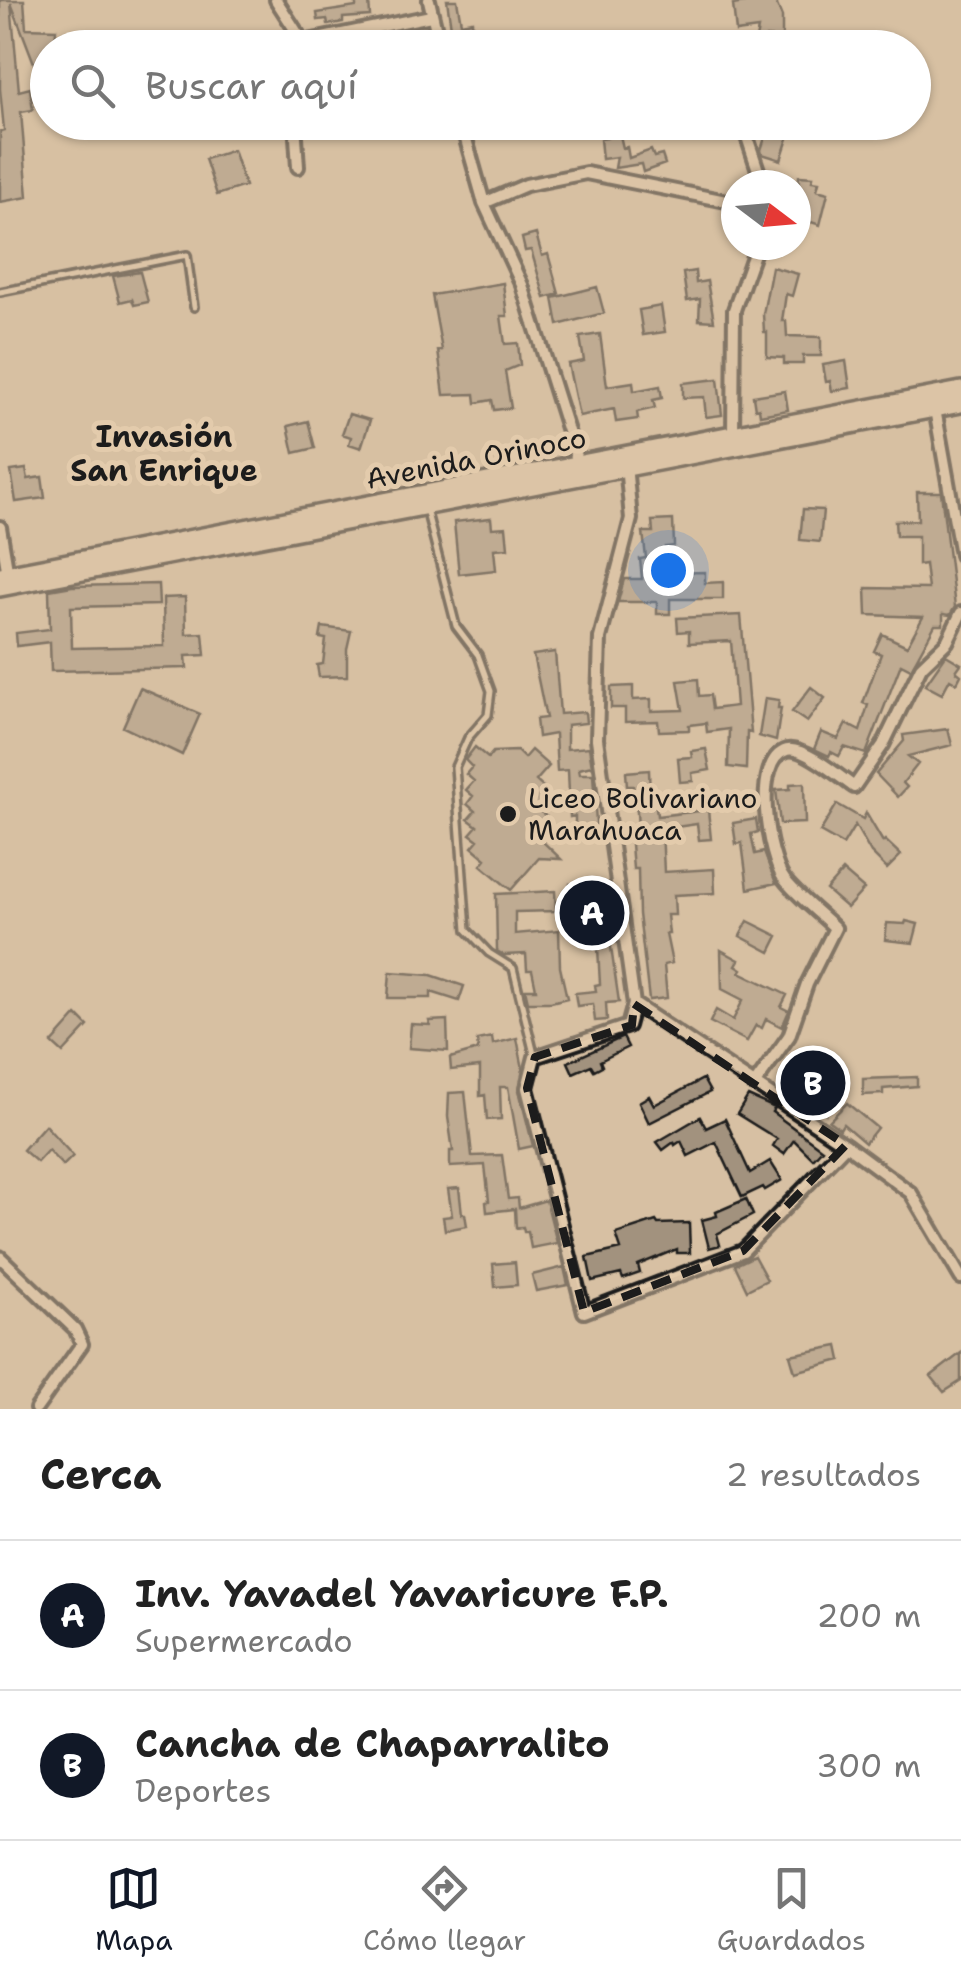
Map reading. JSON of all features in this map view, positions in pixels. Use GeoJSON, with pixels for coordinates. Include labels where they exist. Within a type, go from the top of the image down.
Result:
{"type":"FeatureCollection","features":[{"type":"Feature","properties":{"kind":"street"},"geometry":{"type":"LineString","coordinates":[[276,0],[294,30]]}},
{"type":"Feature","properties":{"kind":"street"},"geometry":{"type":"LineString","coordinates":[[429,0],[435,30]]}},
{"type":"Feature","properties":{"kind":"street"},"geometry":{"type":"LineString","coordinates":[[369,30],[431,16]]}},
{"type":"Feature","properties":{"kind":"street"},"geometry":{"type":"LineString","coordinates":[[297,140],[298,168]]}},
{"type":"Feature","properties":{"kind":"street"},"geometry":{"type":"LineString","coordinates":[[467,140],[484,203],[522,285],[578,463]]}},
{"type":"Feature","properties":{"kind":"street"},"geometry":{"type":"LineString","coordinates":[[748,140],[758,170]]}},
{"type":"Feature","properties":{"kind":"street"},"geometry":{"type":"LineString","coordinates":[[484,203],[526,185],[586,173],[721,200]]}},
{"type":"Feature","properties":{"kind":"street"},"geometry":{"type":"LineString","coordinates":[[733,434],[734,310],[752,260]]}},
{"type":"Feature","properties":{"kind":"street","name":"Avenida Orinoco"},"geometry":{"type":"LineString","coordinates":[[5,581],[426,506],[733,434],[961,390]]}},
{"type":"Feature","properties":{"kind":"street","name":"Avenida Orinoco"},"geometry":{"type":"LineString","coordinates":[[5,581],[578,463],[625,461],[961,404]]}},
{"type":"Feature","properties":{"kind":"street"},"geometry":{"type":"LineString","coordinates":[[936,409],[961,555]]}},
{"type":"Feature","properties":{"kind":"street"},"geometry":{"type":"LineString","coordinates":[[625,461],[630,519],[600,638],[597,739],[634,1004],[628,1026],[535,1057],[527,1088],[584,1312],[744,1251],[846,1145]]}},
{"type":"Feature","properties":{"kind":"street"},"geometry":{"type":"LineString","coordinates":[[0,527],[5,581]]}},
{"type":"Feature","properties":{"kind":"street"},"geometry":{"type":"LineString","coordinates":[[754,1085],[789,1036],[807,984],[835,928],[783,878],[768,836],[767,774],[774,758],[788,750],[802,752],[854,787],[882,745],[921,668],[947,642],[961,614]]}},
{"type":"Feature","properties":{"kind":"street"},"geometry":{"type":"LineString","coordinates":[[634,1004],[846,1145],[911,1194],[956,1255],[961,1278]]}},
{"type":"Feature","properties":{"kind":"street"},"geometry":{"type":"LineString","coordinates":[[0,1257],[76,1328],[82,1344],[36,1409]]}},
{"type":"Feature","properties":{"kind":"lane"},"geometry":{"type":"LineString","coordinates":[[0,292],[187,254],[194,307]]}},
{"type":"Feature","properties":{"kind":"lane"},"geometry":{"type":"LineString","coordinates":[[426,506],[456,626],[478,655],[492,690],[488,716],[468,738],[455,767],[468,930],[489,953],[513,968],[535,1057]]}},
{"type":"Feature","properties":{"kind":"highlighted area"},"geometry":{"type":"Polygon","coordinates":[[[634,1004],[846,1145],[743,1251],[584,1312],[527,1088],[535,1057],[632,1025],[634,1004]]]}},
{"type":"Feature","properties":{"kind":"shaded area"},"geometry":{"type":"Polygon","coordinates":[[[800,1053],[846,1081],[826,1114],[780,1085],[800,1053]]]}},
{"type":"Feature","properties":{"kind":"building"},"geometry":{"type":"Polygon","coordinates":[[[0,0],[24,0],[26,28],[56,30],[30,30],[30,53],[11,3],[19,91],[30,88],[30,110],[21,112],[28,197],[0,202],[0,131],[4,130],[0,0]]]}},
{"type":"Feature","properties":{"kind":"building"},"geometry":{"type":"Polygon","coordinates":[[[356,0],[369,0],[370,16],[343,18],[343,22],[328,25],[327,19],[318,20],[317,13],[356,7],[356,0]]]}},
{"type":"Feature","properties":{"kind":"building"},"geometry":{"type":"Polygon","coordinates":[[[447,0],[457,0],[461,23],[472,21],[473,30],[451,30],[447,0]]]}},
{"type":"Feature","properties":{"kind":"building"},"geometry":{"type":"Polygon","coordinates":[[[775,0],[782,30],[736,30],[733,5],[775,0]]]}},
{"type":"Feature","properties":{"kind":"building"},"geometry":{"type":"Polygon","coordinates":[[[600,140],[621,140],[629,158],[651,150],[654,157],[662,155],[665,164],[643,172],[641,164],[615,168],[617,157],[602,159],[600,140]]]}},
{"type":"Feature","properties":{"kind":"building"},"geometry":{"type":"Polygon","coordinates":[[[764,140],[787,140],[781,160],[762,154],[764,140]]]}},
{"type":"Feature","properties":{"kind":"building"},"geometry":{"type":"Polygon","coordinates":[[[233,150],[245,186],[217,195],[205,159],[233,150]]]}},
{"type":"Feature","properties":{"kind":"building"},"geometry":{"type":"Polygon","coordinates":[[[811,177],[819,182],[817,190],[828,193],[820,225],[811,222],[811,177]]]}},
{"type":"Feature","properties":{"kind":"building"},"geometry":{"type":"Polygon","coordinates":[[[536,234],[542,256],[548,254],[559,294],[545,298],[531,250],[525,251],[522,238],[536,234]]]}},
{"type":"Feature","properties":{"kind":"building"},"geometry":{"type":"Polygon","coordinates":[[[772,267],[798,274],[792,296],[786,294],[782,321],[786,321],[787,336],[821,337],[821,356],[803,356],[803,364],[784,364],[784,358],[767,357],[763,314],[772,267]]]}},
{"type":"Feature","properties":{"kind":"building"},"geometry":{"type":"Polygon","coordinates":[[[695,271],[696,283],[707,281],[714,321],[699,320],[700,299],[687,301],[683,273],[695,271]]]}},
{"type":"Feature","properties":{"kind":"building"},"geometry":{"type":"Polygon","coordinates":[[[140,272],[148,302],[120,302],[113,276],[140,272]]]}},
{"type":"Feature","properties":{"kind":"building"},"geometry":{"type":"Polygon","coordinates":[[[503,283],[507,316],[501,316],[505,344],[518,343],[520,365],[505,371],[511,408],[494,410],[492,400],[476,403],[475,394],[444,395],[438,351],[442,350],[432,295],[503,283]]]}},
{"type":"Feature","properties":{"kind":"building"},"geometry":{"type":"Polygon","coordinates":[[[597,287],[604,313],[558,325],[553,298],[597,287]]]}},
{"type":"Feature","properties":{"kind":"building"},"geometry":{"type":"Polygon","coordinates":[[[661,306],[665,332],[643,335],[639,310],[661,306]]]}},
{"type":"Feature","properties":{"kind":"building"},"geometry":{"type":"Polygon","coordinates":[[[600,334],[607,386],[633,382],[634,391],[660,386],[662,398],[653,400],[655,408],[637,412],[638,419],[616,422],[614,409],[579,416],[568,364],[584,361],[580,337],[600,334]]]}},
{"type":"Feature","properties":{"kind":"building"},"geometry":{"type":"Polygon","coordinates":[[[846,361],[850,388],[832,391],[823,365],[846,361]]]}},
{"type":"Feature","properties":{"kind":"building"},"geometry":{"type":"Polygon","coordinates":[[[718,379],[722,415],[706,417],[704,397],[683,398],[683,383],[718,379]]]}},
{"type":"Feature","properties":{"kind":"building"},"geometry":{"type":"Polygon","coordinates":[[[785,391],[788,410],[760,415],[759,408],[755,409],[753,396],[785,391]]]}},
{"type":"Feature","properties":{"kind":"building"},"geometry":{"type":"Polygon","coordinates":[[[349,414],[370,420],[361,448],[349,444],[351,437],[342,434],[349,414]]]}},
{"type":"Feature","properties":{"kind":"building"},"geometry":{"type":"Polygon","coordinates":[[[308,421],[315,448],[294,453],[288,426],[308,421]]]}},
{"type":"Feature","properties":{"kind":"building"},"geometry":{"type":"Polygon","coordinates":[[[26,469],[28,479],[42,477],[45,498],[16,502],[11,471],[26,469]]]}},
{"type":"Feature","properties":{"kind":"building"},"geometry":{"type":"Polygon","coordinates":[[[917,492],[941,492],[955,607],[950,615],[943,614],[943,625],[935,625],[911,669],[901,664],[866,754],[844,747],[839,756],[831,752],[829,756],[814,749],[821,732],[838,739],[846,724],[860,731],[868,705],[863,703],[881,654],[874,651],[882,634],[907,646],[923,617],[867,615],[866,588],[928,589],[925,564],[918,565],[918,536],[896,536],[895,521],[918,520],[917,492]]]}},
{"type":"Feature","properties":{"kind":"building"},"geometry":{"type":"Polygon","coordinates":[[[803,509],[823,510],[820,542],[800,540],[803,509]]]}},
{"type":"Feature","properties":{"kind":"building"},"geometry":{"type":"Polygon","coordinates":[[[491,518],[492,528],[506,527],[508,548],[494,549],[496,570],[459,574],[454,522],[491,518]]]}},
{"type":"Feature","properties":{"kind":"building"},"geometry":{"type":"Polygon","coordinates":[[[673,520],[674,546],[665,547],[668,573],[705,572],[705,583],[723,582],[723,599],[670,599],[670,614],[657,614],[657,602],[618,602],[624,579],[642,579],[640,559],[646,558],[643,532],[653,532],[652,521],[673,520]]]}},
{"type":"Feature","properties":{"kind":"building"},"geometry":{"type":"Polygon","coordinates":[[[158,584],[159,605],[71,607],[72,648],[164,646],[163,598],[185,597],[186,634],[203,633],[205,655],[186,656],[187,668],[51,671],[50,642],[17,646],[16,633],[50,629],[49,590],[158,584]]]}},
{"type":"Feature","properties":{"kind":"building"},"geometry":{"type":"Polygon","coordinates":[[[741,615],[751,733],[747,732],[746,769],[728,767],[729,729],[707,732],[706,723],[689,725],[689,730],[659,731],[658,721],[625,722],[625,708],[611,708],[611,687],[633,686],[633,700],[651,699],[651,711],[683,710],[678,681],[698,679],[699,696],[710,695],[712,709],[736,706],[731,641],[689,643],[689,631],[678,632],[677,618],[741,615]]]}},
{"type":"Feature","properties":{"kind":"building"},"geometry":{"type":"Polygon","coordinates":[[[322,627],[351,631],[347,676],[319,677],[317,665],[323,664],[326,639],[320,638],[322,627]]]}},
{"type":"Feature","properties":{"kind":"building"},"geometry":{"type":"Polygon","coordinates":[[[555,652],[560,714],[585,712],[586,723],[567,725],[567,749],[589,747],[592,766],[579,769],[580,774],[593,774],[597,839],[575,840],[568,770],[557,771],[555,734],[538,737],[536,719],[546,718],[533,655],[555,652]]]}},
{"type":"Feature","properties":{"kind":"building"},"geometry":{"type":"Polygon","coordinates":[[[946,655],[961,664],[956,671],[961,675],[957,683],[950,679],[942,694],[925,685],[946,655]]]}},
{"type":"Feature","properties":{"kind":"building"},"geometry":{"type":"Polygon","coordinates":[[[811,687],[825,698],[807,722],[792,712],[811,687]]]}},
{"type":"Feature","properties":{"kind":"building"},"geometry":{"type":"Polygon","coordinates":[[[140,688],[200,714],[182,755],[123,727],[140,688]]]}},
{"type":"Feature","properties":{"kind":"building"},"geometry":{"type":"Polygon","coordinates":[[[765,698],[779,700],[776,741],[759,736],[765,698]]]}},
{"type":"Feature","properties":{"kind":"building"},"geometry":{"type":"Polygon","coordinates":[[[948,729],[952,745],[908,756],[918,764],[898,797],[876,774],[904,741],[903,735],[948,729]]]}},
{"type":"Feature","properties":{"kind":"building","name":"Liceo Bolivariano Marahuaca"},"geometry":{"type":"Polygon","coordinates":[[[475,747],[488,758],[493,752],[517,751],[524,758],[531,750],[549,766],[536,781],[545,789],[540,796],[547,802],[540,811],[548,818],[541,826],[548,832],[541,840],[561,859],[539,858],[511,890],[481,865],[486,859],[472,847],[478,840],[470,834],[477,826],[468,819],[475,811],[467,804],[473,796],[466,790],[474,781],[466,774],[472,767],[465,760],[475,747]]]}},
{"type":"Feature","properties":{"kind":"building"},"geometry":{"type":"Polygon","coordinates":[[[706,749],[710,770],[692,773],[693,781],[680,782],[678,758],[692,757],[691,751],[706,749]]]}},
{"type":"Feature","properties":{"kind":"building"},"geometry":{"type":"Polygon","coordinates":[[[649,770],[650,797],[655,797],[657,816],[708,810],[711,839],[699,840],[697,824],[662,829],[664,872],[714,869],[715,893],[674,895],[675,915],[667,915],[672,963],[664,965],[667,998],[649,1000],[638,869],[633,869],[631,844],[633,830],[638,830],[637,812],[633,786],[627,786],[626,772],[649,770]]]}},
{"type":"Feature","properties":{"kind":"building"},"geometry":{"type":"Polygon","coordinates":[[[804,783],[805,823],[780,824],[776,790],[804,783]]]}},
{"type":"Feature","properties":{"kind":"building"},"geometry":{"type":"Polygon","coordinates":[[[837,804],[863,819],[866,813],[883,842],[901,855],[887,869],[871,853],[855,825],[843,845],[820,832],[837,804]]]}},
{"type":"Feature","properties":{"kind":"building"},"geometry":{"type":"Polygon","coordinates":[[[756,819],[758,832],[751,834],[755,854],[764,852],[776,883],[748,889],[742,843],[736,844],[733,823],[756,819]]]}},
{"type":"Feature","properties":{"kind":"building"},"geometry":{"type":"Polygon","coordinates":[[[843,871],[864,889],[847,908],[826,890],[843,871]]]}},
{"type":"Feature","properties":{"kind":"building"},"geometry":{"type":"Polygon","coordinates":[[[570,884],[580,886],[579,891],[609,888],[607,920],[619,1002],[606,1003],[607,1020],[595,1021],[593,1004],[577,1006],[575,993],[596,991],[595,985],[600,984],[598,948],[593,949],[588,923],[578,924],[575,898],[568,897],[570,884]]]}},
{"type":"Feature","properties":{"kind":"building"},"geometry":{"type":"Polygon","coordinates":[[[555,891],[556,911],[515,912],[515,934],[559,930],[560,967],[567,998],[528,1002],[525,989],[536,989],[532,970],[527,970],[526,954],[504,955],[497,951],[496,894],[555,891]]]}},
{"type":"Feature","properties":{"kind":"building"},"geometry":{"type":"Polygon","coordinates":[[[748,921],[778,936],[770,952],[740,936],[748,921]]]}},
{"type":"Feature","properties":{"kind":"building"},"geometry":{"type":"Polygon","coordinates":[[[887,923],[918,924],[913,943],[885,940],[887,923]]]}},
{"type":"Feature","properties":{"kind":"building"},"geometry":{"type":"Polygon","coordinates":[[[721,950],[739,960],[736,965],[742,969],[740,972],[787,995],[781,1007],[789,1011],[782,1027],[766,1019],[762,1028],[756,1025],[747,1041],[710,1022],[716,1010],[733,1020],[743,1000],[722,989],[721,950]]]}},
{"type":"Feature","properties":{"kind":"building"},"geometry":{"type":"Polygon","coordinates":[[[390,972],[431,975],[464,986],[459,1001],[431,992],[431,998],[388,998],[390,972]]]}},
{"type":"Feature","properties":{"kind":"building"},"geometry":{"type":"Polygon","coordinates":[[[77,1015],[88,1026],[63,1053],[52,1043],[77,1015]]]}},
{"type":"Feature","properties":{"kind":"building"},"geometry":{"type":"Polygon","coordinates":[[[447,1020],[448,1051],[409,1048],[411,1024],[430,1025],[429,1021],[447,1020]]]}},
{"type":"Feature","properties":{"kind":"building"},"geometry":{"type":"Polygon","coordinates":[[[492,1037],[493,1044],[517,1038],[523,1069],[519,1090],[533,1146],[519,1149],[508,1087],[500,1087],[501,1119],[487,1120],[485,1095],[480,1096],[480,1067],[451,1070],[450,1058],[478,1050],[477,1040],[492,1037]]]}},
{"type":"Feature","properties":{"kind":"building"},"geometry":{"type":"Polygon","coordinates":[[[623,1037],[628,1047],[600,1061],[602,1066],[594,1070],[591,1065],[573,1073],[568,1062],[623,1037]]]}},
{"type":"Feature","properties":{"kind":"building"},"geometry":{"type":"Polygon","coordinates":[[[917,1077],[917,1086],[863,1095],[863,1079],[917,1077]]]}},
{"type":"Feature","properties":{"kind":"building"},"geometry":{"type":"Polygon","coordinates":[[[703,1079],[710,1092],[649,1123],[639,1102],[649,1096],[654,1105],[703,1079]]]}},
{"type":"Feature","properties":{"kind":"building"},"geometry":{"type":"Polygon","coordinates":[[[465,1092],[472,1156],[502,1155],[508,1199],[518,1198],[519,1208],[546,1200],[557,1243],[531,1248],[528,1232],[523,1227],[516,1228],[515,1209],[487,1212],[485,1165],[450,1167],[453,1151],[449,1093],[465,1092]]]}},
{"type":"Feature","properties":{"kind":"building"},"geometry":{"type":"Polygon","coordinates":[[[748,1096],[775,1108],[772,1112],[822,1149],[813,1159],[794,1140],[784,1154],[773,1146],[777,1139],[737,1114],[748,1096]]]}},
{"type":"Feature","properties":{"kind":"building"},"geometry":{"type":"Polygon","coordinates":[[[847,1103],[877,1128],[865,1143],[843,1124],[840,1129],[829,1121],[847,1103]]]}},
{"type":"Feature","properties":{"kind":"building"},"geometry":{"type":"Polygon","coordinates":[[[700,1117],[706,1128],[725,1119],[750,1173],[770,1161],[782,1180],[742,1197],[716,1142],[688,1156],[681,1141],[663,1150],[657,1142],[700,1117]]]}},
{"type":"Feature","properties":{"kind":"building"},"geometry":{"type":"Polygon","coordinates":[[[45,1125],[73,1156],[63,1166],[48,1150],[37,1162],[23,1150],[45,1125]]]}},
{"type":"Feature","properties":{"kind":"building"},"geometry":{"type":"Polygon","coordinates":[[[459,1188],[467,1226],[445,1230],[443,1217],[452,1216],[448,1189],[459,1188]]]}},
{"type":"Feature","properties":{"kind":"building"},"geometry":{"type":"Polygon","coordinates":[[[746,1199],[753,1215],[717,1234],[720,1245],[709,1248],[702,1220],[746,1199]]]}},
{"type":"Feature","properties":{"kind":"building"},"geometry":{"type":"Polygon","coordinates":[[[656,1221],[689,1223],[690,1253],[677,1253],[677,1249],[638,1265],[640,1273],[623,1279],[621,1274],[592,1281],[587,1257],[621,1249],[616,1234],[656,1221]]]}},
{"type":"Feature","properties":{"kind":"building"},"geometry":{"type":"Polygon","coordinates":[[[754,1256],[767,1280],[747,1290],[735,1265],[754,1256]]]}},
{"type":"Feature","properties":{"kind":"building"},"geometry":{"type":"Polygon","coordinates":[[[515,1262],[517,1285],[495,1287],[493,1264],[515,1262]]]}},
{"type":"Feature","properties":{"kind":"building"},"geometry":{"type":"Polygon","coordinates":[[[564,1267],[568,1285],[536,1291],[532,1275],[564,1267]]]}},
{"type":"Feature","properties":{"kind":"building"},"geometry":{"type":"Polygon","coordinates":[[[838,1346],[841,1360],[795,1372],[790,1355],[838,1346]]]}},
{"type":"Feature","properties":{"kind":"building"},"geometry":{"type":"Polygon","coordinates":[[[961,1353],[961,1381],[944,1392],[931,1376],[961,1353]]]}},
{"type":"Feature","properties":{"kind":"place","name":"Liceo Bolivariano Marahuaca"},"geometry":{"type":"Point","coordinates":[508,814]}},
{"type":"Feature","properties":{"kind":"place","name":"Inv. Yavadel Yavaricure F.P."},"geometry":{"type":"Point","coordinates":[592,913]}},
{"type":"Feature","properties":{"kind":"place","name":"Cancha de Chaparralito"},"geometry":{"type":"Point","coordinates":[813,1083]}},
{"type":"Feature","properties":{"kind":"district","name":"Invasión San Enrique"},"geometry":{"type":"Point","coordinates":[164,453]}}]}
